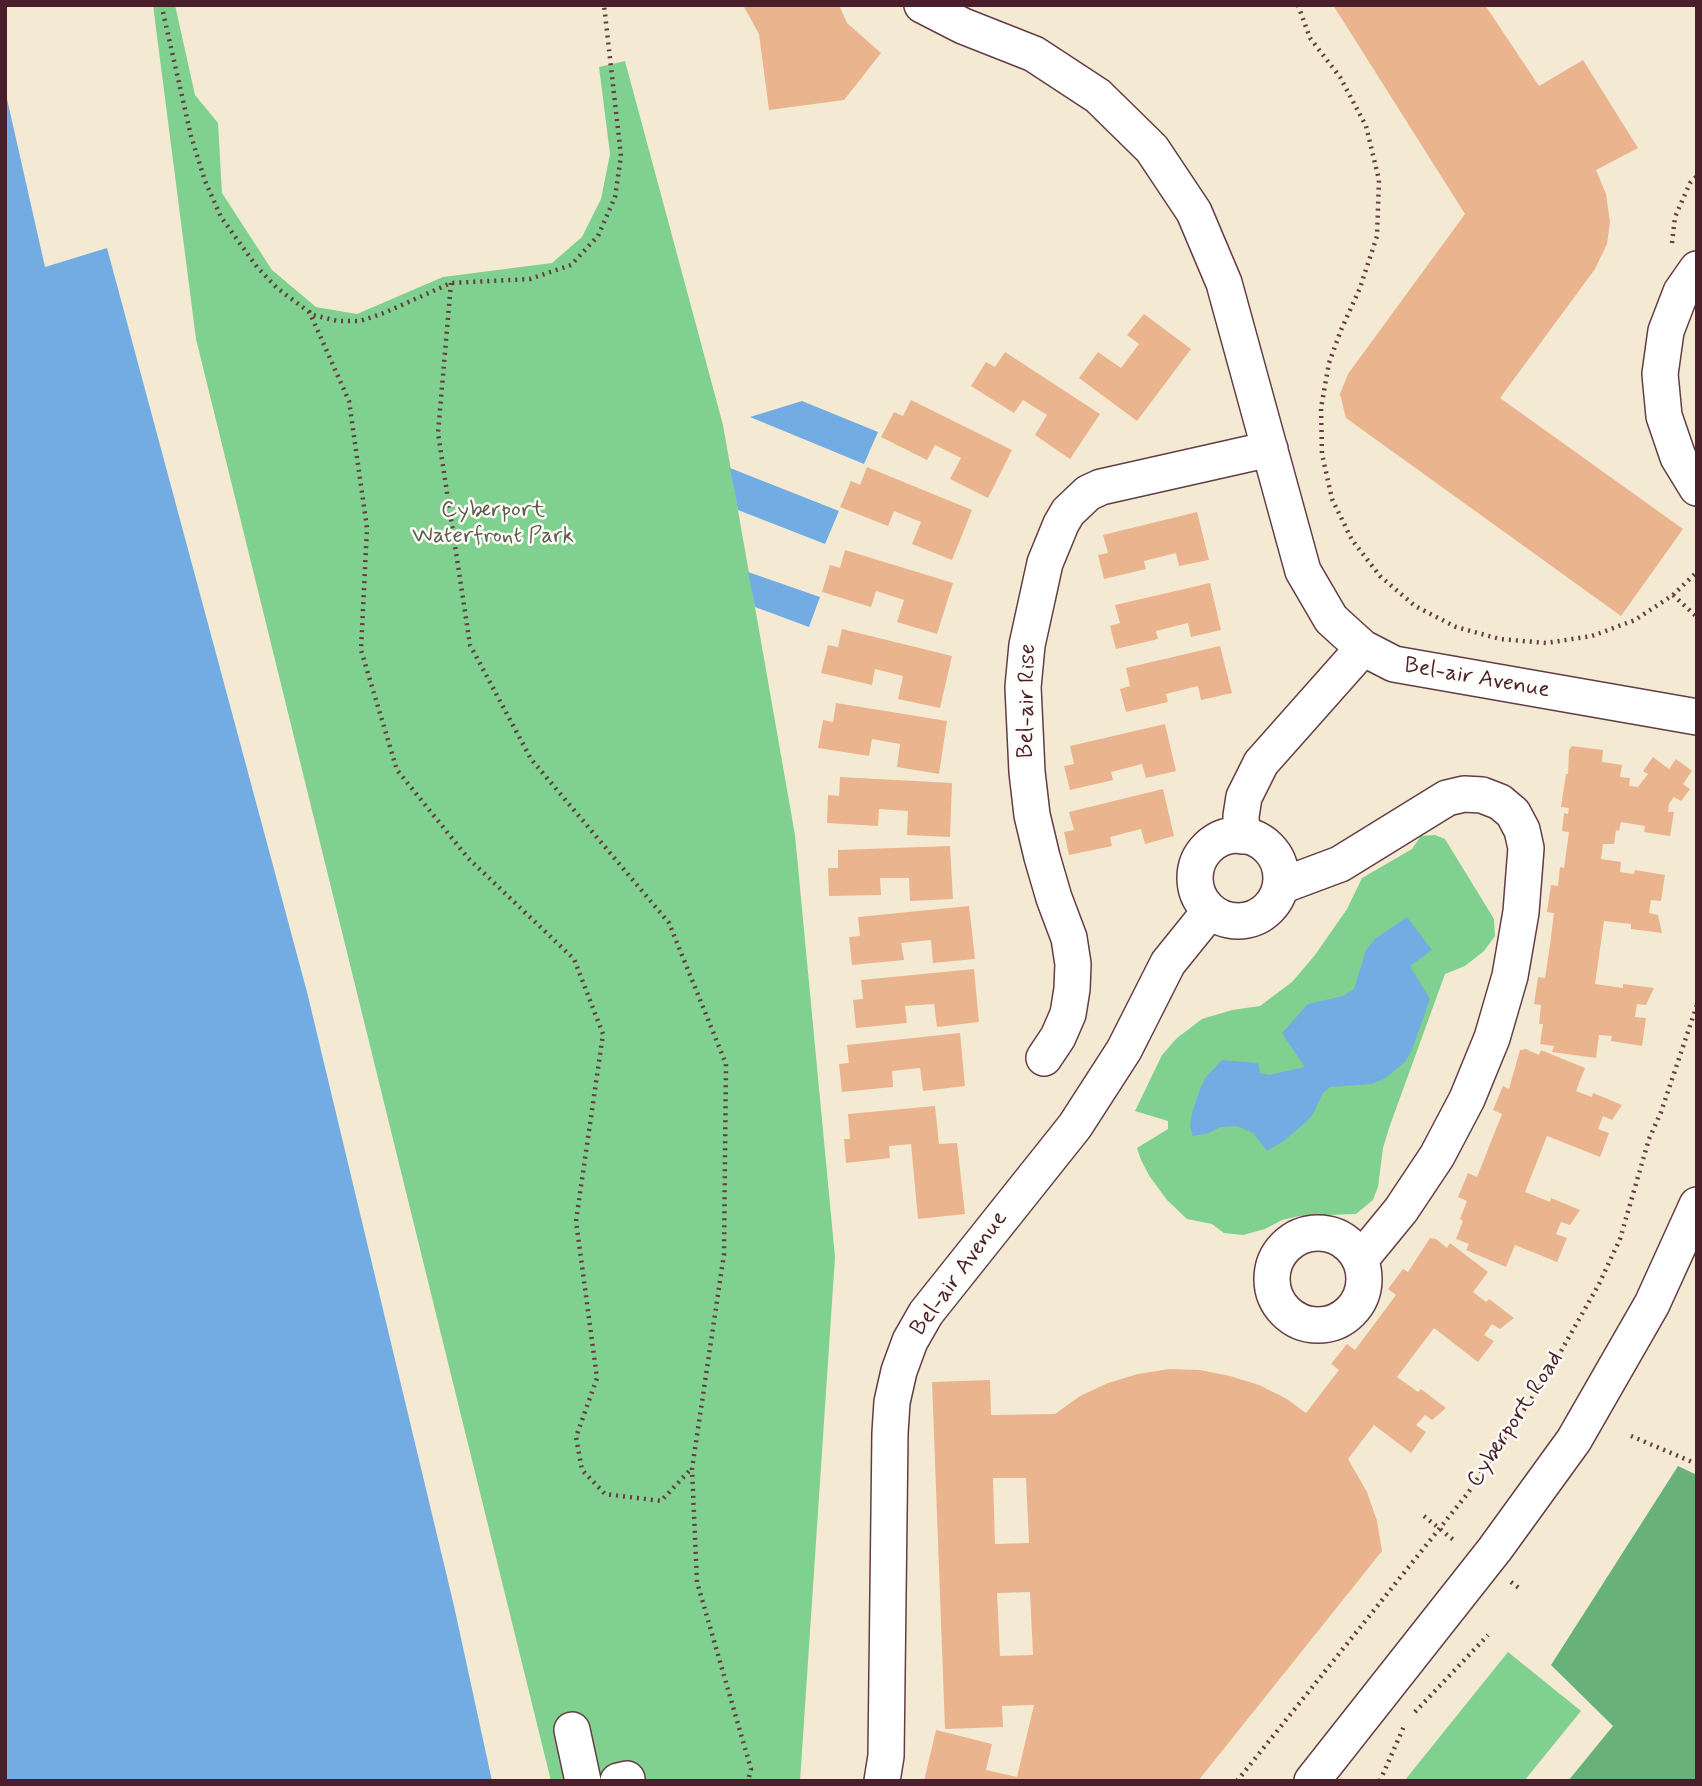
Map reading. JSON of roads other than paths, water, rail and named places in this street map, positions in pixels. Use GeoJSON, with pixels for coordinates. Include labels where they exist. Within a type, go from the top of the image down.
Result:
{"type":"FeatureCollection","features":[{"type":"Feature","properties":{"kind":"street","name":"Bel-air Avenue"},"geometry":{"type":"LineString","coordinates":[[922,5],[963,26],[1034,54],[1098,96],[1152,149],[1194,212],[1224,283],[1303,571],[1331,619],[1363,648],[1395,664],[1697,718]]}},
{"type":"Feature","properties":{"kind":"street"},"geometry":{"type":"LineString","coordinates":[[1689,280],[1666,331],[1660,374],[1667,426],[1678,457],[1697,488]]}},
{"type":"Feature","properties":{"kind":"street","name":"Bel-air Rise"},"geometry":{"type":"LineString","coordinates":[[1044,1058],[1058,1037],[1068,1014],[1073,964],[1069,938],[1042,857],[1032,815],[1027,772],[1023,687],[1034,604],[1045,563],[1068,512],[1088,493],[1101,487],[1270,449]]}},
{"type":"Feature","properties":{"kind":"street"},"geometry":{"type":"LineString","coordinates":[[1242,836],[1244,797],[1261,762],[1363,648]]}},
{"type":"Feature","properties":{"kind":"street"},"geometry":{"type":"LineString","coordinates":[[1281,887],[1340,864],[1447,798],[1464,794],[1482,794],[1500,802],[1513,813],[1527,848],[1521,912],[1510,976],[1492,1038],[1467,1099],[1437,1156],[1401,1210],[1360,1260]]}},
{"type":"Feature","properties":{"kind":"street"},"geometry":{"type":"LineString","coordinates":[[1228,836],[1242,836],[1256,839],[1268,847],[1281,872],[1281,887],[1266,912],[1252,919],[1223,919],[1210,911],[1201,900],[1196,888],[1195,874],[1206,850],[1228,836]]}},
{"type":"Feature","properties":{"kind":"street","name":"Bel-air Avenue"},"geometry":{"type":"LineString","coordinates":[[882,1781],[886,1756],[890,1433],[892,1402],[910,1341],[926,1313],[1075,1126],[1124,1050],[1168,963],[1210,911]]}},
{"type":"Feature","properties":{"kind":"street"},"geometry":{"type":"LineString","coordinates":[[1312,1781],[1495,1549],[1574,1440],[1652,1304],[1697,1205]]}},
{"type":"Feature","properties":{"kind":"street"},"geometry":{"type":"LineString","coordinates":[[572,1730],[583,1781]]}},
{"type":"Feature","properties":{"kind":"water"},"geometry":{"type":"Polygon","coordinates":[[[5,90],[45,267],[107,248],[307,992],[454,1606],[492,1781],[5,1781],[5,90]]]}},
{"type":"Feature","properties":{"kind":"water"},"geometry":{"type":"Polygon","coordinates":[[[802,401],[878,432],[864,464],[750,417],[802,401]]]}},
{"type":"Feature","properties":{"kind":"water"},"geometry":{"type":"Polygon","coordinates":[[[730,468],[839,511],[825,544],[738,510],[730,468]]]}},
{"type":"Feature","properties":{"kind":"water"},"geometry":{"type":"Polygon","coordinates":[[[748,572],[820,597],[809,627],[755,607],[748,572]]]}},
{"type":"Feature","properties":{"kind":"water"},"geometry":{"type":"Polygon","coordinates":[[[1407,917],[1432,950],[1410,966],[1430,999],[1405,1062],[1384,1079],[1372,1084],[1330,1087],[1323,1093],[1307,1121],[1267,1151],[1253,1133],[1237,1126],[1220,1127],[1209,1133],[1193,1136],[1190,1126],[1200,1089],[1206,1077],[1222,1060],[1258,1063],[1260,1073],[1269,1075],[1305,1067],[1282,1033],[1308,1004],[1343,996],[1354,989],[1366,950],[1375,939],[1407,917]]]}},
{"type":"Feature","properties":{"kind":"park label","name":"Cyberport Waterfront Park"},"geometry":{"type":"Point","coordinates":[493,524]}}]}
